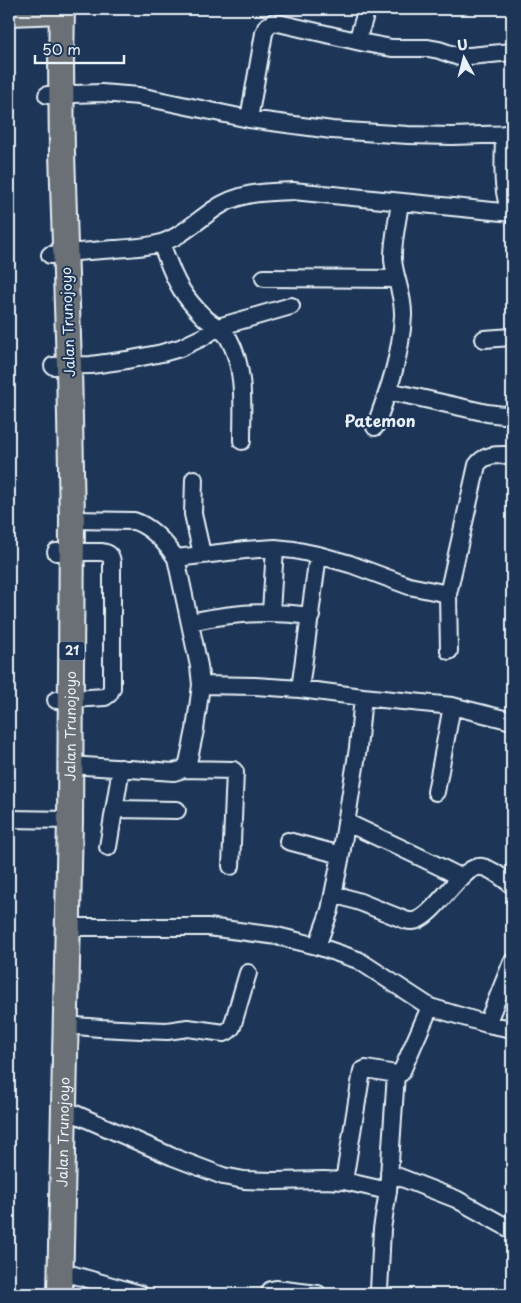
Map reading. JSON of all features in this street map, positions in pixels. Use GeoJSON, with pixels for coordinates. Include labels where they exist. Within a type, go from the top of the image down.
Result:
{"type":"FeatureCollection","features":[{"type":"Feature","properties":{"kind":"highway","name":"Jalan Trunojoyo"},"geometry":{"type":"LineString","coordinates":[[45,1294],[50,1095],[62,820],[64,552],[62,366],[58,254],[47,133],[54,94],[51,12]]}},
{"type":"Feature","properties":{"kind":"highway","name":"Jalan Trunojoyo"},"geometry":{"type":"LineString","coordinates":[[62,366],[72,520],[64,552]]}},
{"type":"Feature","properties":{"kind":"highway","name":"Jalan Trunojoyo"},"geometry":{"type":"LineString","coordinates":[[60,1294],[68,927],[62,820],[70,765],[63,700]]}},
{"type":"Feature","properties":{"kind":"main road"},"geometry":{"type":"LineString","coordinates":[[9,15],[51,12]]}},
{"type":"Feature","properties":{"kind":"street"},"geometry":{"type":"LineString","coordinates":[[357,41],[367,9]]}},
{"type":"Feature","properties":{"kind":"street"},"geometry":{"type":"LineString","coordinates":[[248,119],[264,33],[267,26],[274,22],[392,48],[428,48],[459,57],[512,52]]}},
{"type":"Feature","properties":{"kind":"street"},"geometry":{"type":"LineString","coordinates":[[54,94],[101,93],[140,96],[248,119],[332,130],[408,135],[508,134],[504,189],[506,201],[512,213]]}},
{"type":"Feature","properties":{"kind":"street"},"geometry":{"type":"LineString","coordinates":[[58,254],[161,243],[191,226],[230,199],[259,192],[293,191],[512,213]]}},
{"type":"Feature","properties":{"kind":"street"},"geometry":{"type":"LineString","coordinates":[[375,427],[389,391],[399,355],[404,314],[396,279],[393,253],[400,202]]}},
{"type":"Feature","properties":{"kind":"street"},"geometry":{"type":"LineString","coordinates":[[161,243],[180,288],[204,317],[224,332],[235,354],[242,389],[242,441]]}},
{"type":"Feature","properties":{"kind":"street"},"geometry":{"type":"LineString","coordinates":[[264,278],[396,279]]}},
{"type":"Feature","properties":{"kind":"street"},"geometry":{"type":"LineString","coordinates":[[62,366],[127,360],[162,353],[180,348],[218,328],[290,306]]}},
{"type":"Feature","properties":{"kind":"street"},"geometry":{"type":"LineString","coordinates":[[484,338],[512,337]]}},
{"type":"Feature","properties":{"kind":"street"},"geometry":{"type":"LineString","coordinates":[[389,391],[487,413],[512,414]]}},
{"type":"Feature","properties":{"kind":"street"},"geometry":{"type":"LineString","coordinates":[[448,651],[448,594],[477,465],[485,458],[512,455]]}},
{"type":"Feature","properties":{"kind":"street"},"geometry":{"type":"LineString","coordinates":[[194,479],[193,514],[202,554]]}},
{"type":"Feature","properties":{"kind":"street"},"geometry":{"type":"LineString","coordinates":[[72,520],[134,520],[153,531],[168,546],[176,558],[199,666],[201,685],[195,730],[188,764],[184,770]]}},
{"type":"Feature","properties":{"kind":"street"},"geometry":{"type":"LineString","coordinates":[[176,558],[245,550],[275,548],[294,550],[350,564],[409,586],[448,594]]}},
{"type":"Feature","properties":{"kind":"street"},"geometry":{"type":"LineString","coordinates":[[271,612],[275,548]]}},
{"type":"Feature","properties":{"kind":"street"},"geometry":{"type":"LineString","coordinates":[[63,700],[105,697],[112,688],[111,556],[108,553],[101,552],[64,552]]}},
{"type":"Feature","properties":{"kind":"street"},"geometry":{"type":"LineString","coordinates":[[300,690],[318,555]]}},
{"type":"Feature","properties":{"kind":"street"},"geometry":{"type":"LineString","coordinates":[[190,622],[230,614],[271,612],[310,616]]}},
{"type":"Feature","properties":{"kind":"street"},"geometry":{"type":"LineString","coordinates":[[201,685],[255,686],[452,706],[512,721]]}},
{"type":"Feature","properties":{"kind":"street"},"geometry":{"type":"LineString","coordinates":[[317,946],[334,894],[358,748],[363,698]]}},
{"type":"Feature","properties":{"kind":"street"},"geometry":{"type":"LineString","coordinates":[[436,792],[452,706]]}},
{"type":"Feature","properties":{"kind":"street"},"geometry":{"type":"LineString","coordinates":[[70,765],[174,772],[184,770],[233,770],[235,772],[230,866]]}},
{"type":"Feature","properties":{"kind":"street"},"geometry":{"type":"LineString","coordinates":[[108,847],[121,768]]}},
{"type":"Feature","properties":{"kind":"street"},"geometry":{"type":"LineString","coordinates":[[115,809],[177,810]]}},
{"type":"Feature","properties":{"kind":"street"},"geometry":{"type":"LineString","coordinates":[[12,819],[62,820]]}},
{"type":"Feature","properties":{"kind":"street"},"geometry":{"type":"LineString","coordinates":[[346,822],[394,846],[427,859],[462,878]]}},
{"type":"Feature","properties":{"kind":"street"},"geometry":{"type":"LineString","coordinates":[[288,841],[341,855]]}},
{"type":"Feature","properties":{"kind":"street"},"geometry":{"type":"LineString","coordinates":[[334,894],[405,920],[415,921],[428,913],[472,868],[480,867],[491,870],[512,885]]}},
{"type":"Feature","properties":{"kind":"street"},"geometry":{"type":"LineString","coordinates":[[68,927],[208,928],[277,936],[317,946],[358,960],[430,1007],[487,1024],[512,1029]]}},
{"type":"Feature","properties":{"kind":"street"},"geometry":{"type":"LineString","coordinates":[[487,1024],[512,962]]}},
{"type":"Feature","properties":{"kind":"street"},"geometry":{"type":"LineString","coordinates":[[65,1025],[167,1031],[188,1028],[228,1032],[232,1027],[248,973]]}},
{"type":"Feature","properties":{"kind":"street"},"geometry":{"type":"LineString","coordinates":[[344,1182],[362,1071],[366,1069],[396,1074],[401,1073],[430,1007]]}},
{"type":"Feature","properties":{"kind":"street"},"geometry":{"type":"LineString","coordinates":[[378,1294],[382,1229],[388,1191],[396,1074]]}},
{"type":"Feature","properties":{"kind":"street"},"geometry":{"type":"LineString","coordinates":[[64,1109],[173,1157],[223,1176],[244,1180],[324,1180],[388,1191]]}},
{"type":"Feature","properties":{"kind":"street"},"geometry":{"type":"LineString","coordinates":[[389,1172],[456,1199],[512,1230]]}},
{"type":"Feature","properties":{"kind":"street"},"geometry":{"type":"LineString","coordinates":[[60,1271],[140,1294]]}},
{"type":"Feature","properties":{"kind":"street"},"geometry":{"type":"LineString","coordinates":[[269,1294],[271,1290],[276,1289],[318,1294]]}},
{"type":"Feature","properties":{"kind":"district","name":"Patemon"},"geometry":{"type":"Point","coordinates":[380,421]}}]}
